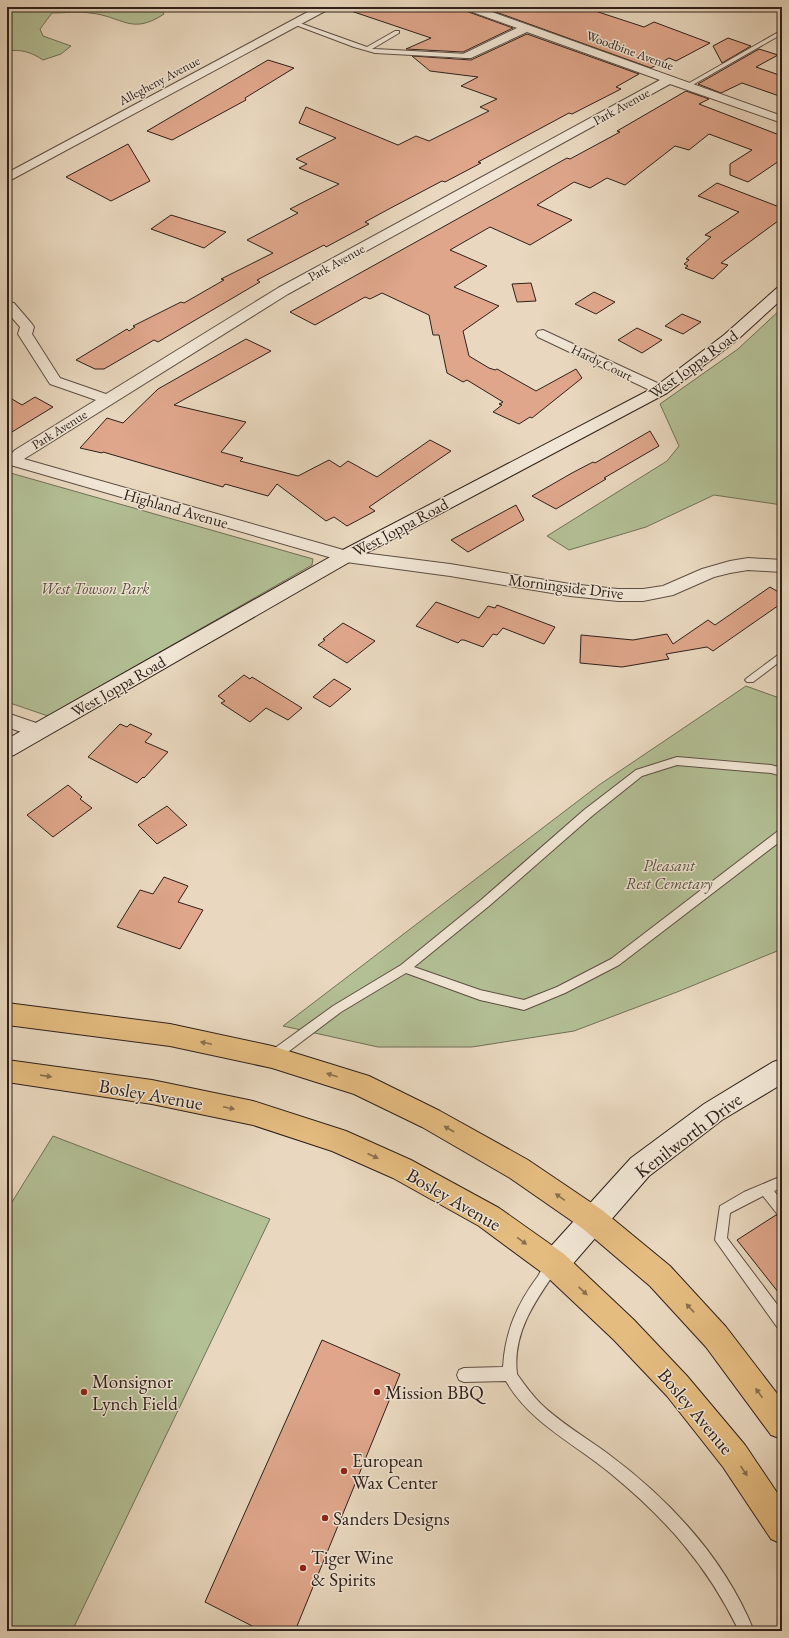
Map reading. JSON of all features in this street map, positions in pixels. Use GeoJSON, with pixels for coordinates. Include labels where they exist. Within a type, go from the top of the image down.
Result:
{"type":"FeatureCollection","features":[{"type":"Feature","properties":{"kind":"main road"},"geometry":{"type":"LineString","coordinates":[[7,1014],[170,1036],[272,1057],[360,1084],[431,1119],[519,1169],[592,1220],[660,1276],[701,1320],[746,1374],[782,1424]]}},
{"type":"Feature","properties":{"kind":"main road","name":"Bosley Avenue"},"geometry":{"type":"LineString","coordinates":[[7,1071],[152,1092],[253,1113],[337,1140],[402,1169],[489,1217],[554,1264],[624,1330],[677,1386],[734,1456],[782,1528]]}},
{"type":"Feature","properties":{"kind":"street","name":"Allegheny Avenue"},"geometry":{"type":"LineString","coordinates":[[7,178],[325,7]]}},
{"type":"Feature","properties":{"kind":"street","name":"Woodbine Avenue"},"geometry":{"type":"LineString","coordinates":[[468,7],[782,120]]}},
{"type":"Feature","properties":{"kind":"street"},"geometry":{"type":"LineString","coordinates":[[467,56],[526,28]]}},
{"type":"Feature","properties":{"kind":"street","name":"Park Avenue"},"geometry":{"type":"LineString","coordinates":[[10,460],[283,291],[670,80]]}},
{"type":"Feature","properties":{"kind":"street","name":"West Joppa Road"},"geometry":{"type":"LineString","coordinates":[[7,748],[346,556],[661,390],[730,338],[782,291]]}},
{"type":"Feature","properties":{"kind":"street"},"geometry":{"type":"LineString","coordinates":[[9,306],[27,327],[25,334],[56,381],[107,399]]}},
{"type":"Feature","properties":{"kind":"street","name":"Hardy Court"},"geometry":{"type":"LineString","coordinates":[[543,334],[661,390]]}},
{"type":"Feature","properties":{"kind":"street","name":"Highland Avenue"},"geometry":{"type":"LineString","coordinates":[[10,460],[346,556]]}},
{"type":"Feature","properties":{"kind":"street","name":"Morningside Drive"},"geometry":{"type":"LineString","coordinates":[[346,556],[450,570],[570,590],[618,595],[643,595],[668,590],[708,573],[730,567],[748,564],[782,566]]}},
{"type":"Feature","properties":{"kind":"street"},"geometry":{"type":"LineString","coordinates":[[7,720],[38,731]]}},
{"type":"Feature","properties":{"kind":"street","name":"Kenilworth Drive"},"geometry":{"type":"LineString","coordinates":[[554,1264],[640,1166],[713,1112],[782,1070]]}},
{"type":"Feature","properties":{"kind":"lane"},"geometry":{"type":"LineString","coordinates":[[295,23],[368,49],[405,54],[467,56]]}},
{"type":"Feature","properties":{"kind":"lane"},"geometry":{"type":"LineString","coordinates":[[368,49],[397,32]]}},
{"type":"Feature","properties":{"kind":"lane"},"geometry":{"type":"LineString","coordinates":[[687,86],[782,32]]}},
{"type":"Feature","properties":{"kind":"lane"},"geometry":{"type":"LineString","coordinates":[[750,680],[782,655]]}},
{"type":"Feature","properties":{"kind":"lane"},"geometry":{"type":"LineString","coordinates":[[272,1057],[337,1009],[405,968],[485,903],[588,813],[639,773],[677,761],[771,769],[782,772]]}},
{"type":"Feature","properties":{"kind":"lane"},"geometry":{"type":"LineString","coordinates":[[405,968],[480,995],[524,1005],[561,990],[615,962],[782,834]]}},
{"type":"Feature","properties":{"kind":"lane"},"geometry":{"type":"LineString","coordinates":[[782,1182],[748,1196],[724,1210],[721,1240],[782,1322]]}},
{"type":"Feature","properties":{"kind":"lane"},"geometry":{"type":"LineString","coordinates":[[765,1190],[782,1211]]}},
{"type":"Feature","properties":{"kind":"lane"},"geometry":{"type":"LineString","coordinates":[[554,1264],[525,1304],[516,1325],[511,1350],[510,1374],[521,1393],[535,1409],[552,1423],[614,1467],[688,1537],[716,1575],[747,1631]]}},
{"type":"Feature","properties":{"kind":"lane"},"geometry":{"type":"LineString","coordinates":[[464,1375],[510,1374]]}},
{"type":"Feature","properties":{"kind":"green space"},"geometry":{"type":"Polygon","coordinates":[[[7,7],[160,7],[164,14],[143,24],[135,24],[90,13],[52,13],[40,29],[43,36],[71,46],[61,54],[43,60],[26,52],[17,50],[7,51],[7,7]]]}},
{"type":"Feature","properties":{"kind":"green space"},"geometry":{"type":"Polygon","coordinates":[[[782,308],[782,505],[714,495],[646,527],[569,550],[547,536],[667,461],[679,446],[660,404],[738,349],[782,308]]]}},
{"type":"Feature","properties":{"kind":"green space","name":"West Towson Park"},"geometry":{"type":"Polygon","coordinates":[[[7,472],[313,559],[312,565],[48,716],[7,702],[7,472]]]}},
{"type":"Feature","properties":{"kind":"green space","name":"Pleasant Rest Cemetary"},"geometry":{"type":"Polygon","coordinates":[[[746,686],[782,699],[782,949],[677,992],[574,1031],[472,1047],[378,1047],[283,1026],[599,785],[746,686]]]}},
{"type":"Feature","properties":{"kind":"green space","name":"Monsignor Lynch Field"},"geometry":{"type":"Polygon","coordinates":[[[53,1136],[270,1219],[72,1631],[7,1631],[7,1210],[53,1136]]]}},
{"type":"Feature","properties":{"kind":"building"},"geometry":{"type":"Polygon","coordinates":[[[349,7],[462,7],[463,10],[513,28],[463,52],[406,49],[431,38],[348,10],[349,7]]]}},
{"type":"Feature","properties":{"kind":"building"},"geometry":{"type":"Polygon","coordinates":[[[482,7],[583,7],[644,27],[654,22],[710,43],[676,61],[669,58],[651,68],[482,7]]]}},
{"type":"Feature","properties":{"kind":"building"},"geometry":{"type":"Polygon","coordinates":[[[527,34],[639,74],[616,87],[621,89],[572,114],[569,113],[478,162],[481,163],[445,182],[442,181],[365,222],[369,224],[326,247],[324,245],[257,280],[260,282],[158,342],[154,340],[104,369],[95,369],[76,360],[127,329],[129,331],[135,327],[133,326],[181,302],[184,303],[224,280],[221,279],[273,253],[247,240],[298,213],[290,209],[339,184],[299,168],[307,164],[296,159],[336,138],[299,123],[306,107],[398,145],[416,136],[429,141],[489,111],[480,107],[497,99],[461,86],[478,77],[430,71],[412,56],[471,60],[527,34]]]}},
{"type":"Feature","properties":{"kind":"building"},"geometry":{"type":"Polygon","coordinates":[[[728,38],[751,46],[722,63],[713,46],[728,38]]]}},
{"type":"Feature","properties":{"kind":"building"},"geometry":{"type":"Polygon","coordinates":[[[759,49],[778,55],[756,67],[782,76],[782,97],[742,83],[721,93],[698,84],[759,49]]]}},
{"type":"Feature","properties":{"kind":"building"},"geometry":{"type":"Polygon","coordinates":[[[268,60],[294,68],[245,98],[246,100],[172,140],[147,131],[268,60]]]}},
{"type":"Feature","properties":{"kind":"building"},"geometry":{"type":"Polygon","coordinates":[[[686,91],[709,99],[699,104],[782,136],[782,159],[748,182],[730,175],[730,164],[752,150],[709,134],[689,150],[675,146],[625,185],[607,178],[590,188],[574,182],[537,205],[572,220],[530,245],[490,227],[450,250],[487,266],[454,287],[499,306],[463,331],[469,356],[489,368],[495,370],[497,369],[536,391],[576,369],[582,378],[532,418],[530,417],[519,424],[493,412],[502,405],[499,404],[503,402],[467,380],[463,382],[447,373],[439,335],[433,335],[429,315],[382,293],[370,299],[365,297],[315,325],[290,312],[567,158],[570,159],[620,132],[617,131],[686,91]]]}},
{"type":"Feature","properties":{"kind":"building"},"geometry":{"type":"Polygon","coordinates":[[[128,144],[150,181],[111,201],[66,177],[128,144]]]}},
{"type":"Feature","properties":{"kind":"building"},"geometry":{"type":"Polygon","coordinates":[[[717,183],[782,208],[782,218],[721,263],[728,265],[713,279],[685,268],[688,266],[684,264],[689,260],[686,259],[711,237],[705,235],[739,212],[698,196],[717,183]]]}},
{"type":"Feature","properties":{"kind":"building"},"geometry":{"type":"Polygon","coordinates":[[[171,215],[226,232],[204,248],[151,229],[171,215]]]}},
{"type":"Feature","properties":{"kind":"building"},"geometry":{"type":"Polygon","coordinates":[[[531,283],[536,301],[517,302],[512,284],[531,283]]]}},
{"type":"Feature","properties":{"kind":"building"},"geometry":{"type":"Polygon","coordinates":[[[594,292],[615,302],[596,314],[575,304],[594,292]]]}},
{"type":"Feature","properties":{"kind":"building"},"geometry":{"type":"Polygon","coordinates":[[[682,314],[701,322],[683,334],[665,326],[682,314]]]}},
{"type":"Feature","properties":{"kind":"building"},"geometry":{"type":"Polygon","coordinates":[[[637,328],[662,340],[642,353],[618,340],[637,328]]]}},
{"type":"Feature","properties":{"kind":"building"},"geometry":{"type":"Polygon","coordinates":[[[246,339],[271,351],[174,405],[246,422],[221,452],[243,458],[240,461],[298,476],[329,460],[340,467],[348,461],[377,477],[430,440],[451,451],[369,507],[375,511],[347,526],[334,517],[326,521],[277,484],[268,496],[225,484],[223,487],[103,452],[80,448],[107,418],[123,423],[158,389],[246,339]]]}},
{"type":"Feature","properties":{"kind":"building"},"geometry":{"type":"Polygon","coordinates":[[[7,396],[22,405],[35,397],[53,407],[7,435],[7,396]]]}},
{"type":"Feature","properties":{"kind":"building"},"geometry":{"type":"Polygon","coordinates":[[[650,431],[659,446],[604,478],[606,479],[556,509],[532,496],[593,462],[595,463],[650,431]]]}},
{"type":"Feature","properties":{"kind":"building"},"geometry":{"type":"Polygon","coordinates":[[[516,505],[524,520],[468,552],[451,540],[516,505]]]}},
{"type":"Feature","properties":{"kind":"building"},"geometry":{"type":"Polygon","coordinates":[[[770,587],[782,594],[782,603],[713,651],[707,647],[666,654],[669,659],[622,667],[580,663],[581,635],[633,640],[667,634],[673,644],[708,620],[715,625],[770,587]]]}},
{"type":"Feature","properties":{"kind":"building"},"geometry":{"type":"Polygon","coordinates":[[[436,602],[479,618],[488,606],[495,608],[497,605],[555,627],[544,644],[503,628],[497,635],[493,634],[483,647],[464,640],[461,640],[458,643],[416,626],[436,602]]]}},
{"type":"Feature","properties":{"kind":"building"},"geometry":{"type":"Polygon","coordinates":[[[343,623],[375,641],[347,663],[318,645],[325,640],[323,639],[343,623]]]}},
{"type":"Feature","properties":{"kind":"building"},"geometry":{"type":"Polygon","coordinates":[[[244,675],[250,679],[252,677],[302,708],[288,720],[266,708],[250,722],[221,703],[225,701],[218,696],[244,675]]]}},
{"type":"Feature","properties":{"kind":"building"},"geometry":{"type":"Polygon","coordinates":[[[334,679],[351,689],[330,707],[313,697],[334,679]]]}},
{"type":"Feature","properties":{"kind":"building"},"geometry":{"type":"Polygon","coordinates":[[[120,724],[127,727],[130,724],[152,734],[145,742],[168,752],[144,778],[143,777],[137,783],[88,757],[120,724]]]}},
{"type":"Feature","properties":{"kind":"building"},"geometry":{"type":"Polygon","coordinates":[[[68,785],[82,797],[80,799],[92,808],[53,837],[27,815],[68,785]]]}},
{"type":"Feature","properties":{"kind":"building"},"geometry":{"type":"Polygon","coordinates":[[[167,806],[187,825],[157,844],[138,825],[167,806]]]}},
{"type":"Feature","properties":{"kind":"building"},"geometry":{"type":"Polygon","coordinates":[[[164,877],[188,886],[178,902],[203,910],[180,949],[117,927],[140,890],[153,894],[164,877]]]}},
{"type":"Feature","properties":{"kind":"building"},"geometry":{"type":"Polygon","coordinates":[[[776,1215],[782,1218],[782,1297],[737,1240],[776,1215]]]}},
{"type":"Feature","properties":{"kind":"building"},"geometry":{"type":"Polygon","coordinates":[[[322,1340],[400,1374],[295,1631],[262,1631],[205,1602],[322,1340]]]}},
{"type":"Feature","properties":{"kind":"place","name":"Monsignor Lynch Field"},"geometry":{"type":"Point","coordinates":[84,1392]}},
{"type":"Feature","properties":{"kind":"place","name":"Mission BBQ"},"geometry":{"type":"Point","coordinates":[377,1392]}},
{"type":"Feature","properties":{"kind":"place","name":"European Wax Center"},"geometry":{"type":"Point","coordinates":[344,1471]}},
{"type":"Feature","properties":{"kind":"place","name":"Sanders Designs"},"geometry":{"type":"Point","coordinates":[325,1518]}},
{"type":"Feature","properties":{"kind":"place","name":"Tiger Wine & Spirits"},"geometry":{"type":"Point","coordinates":[303,1568]}}]}
